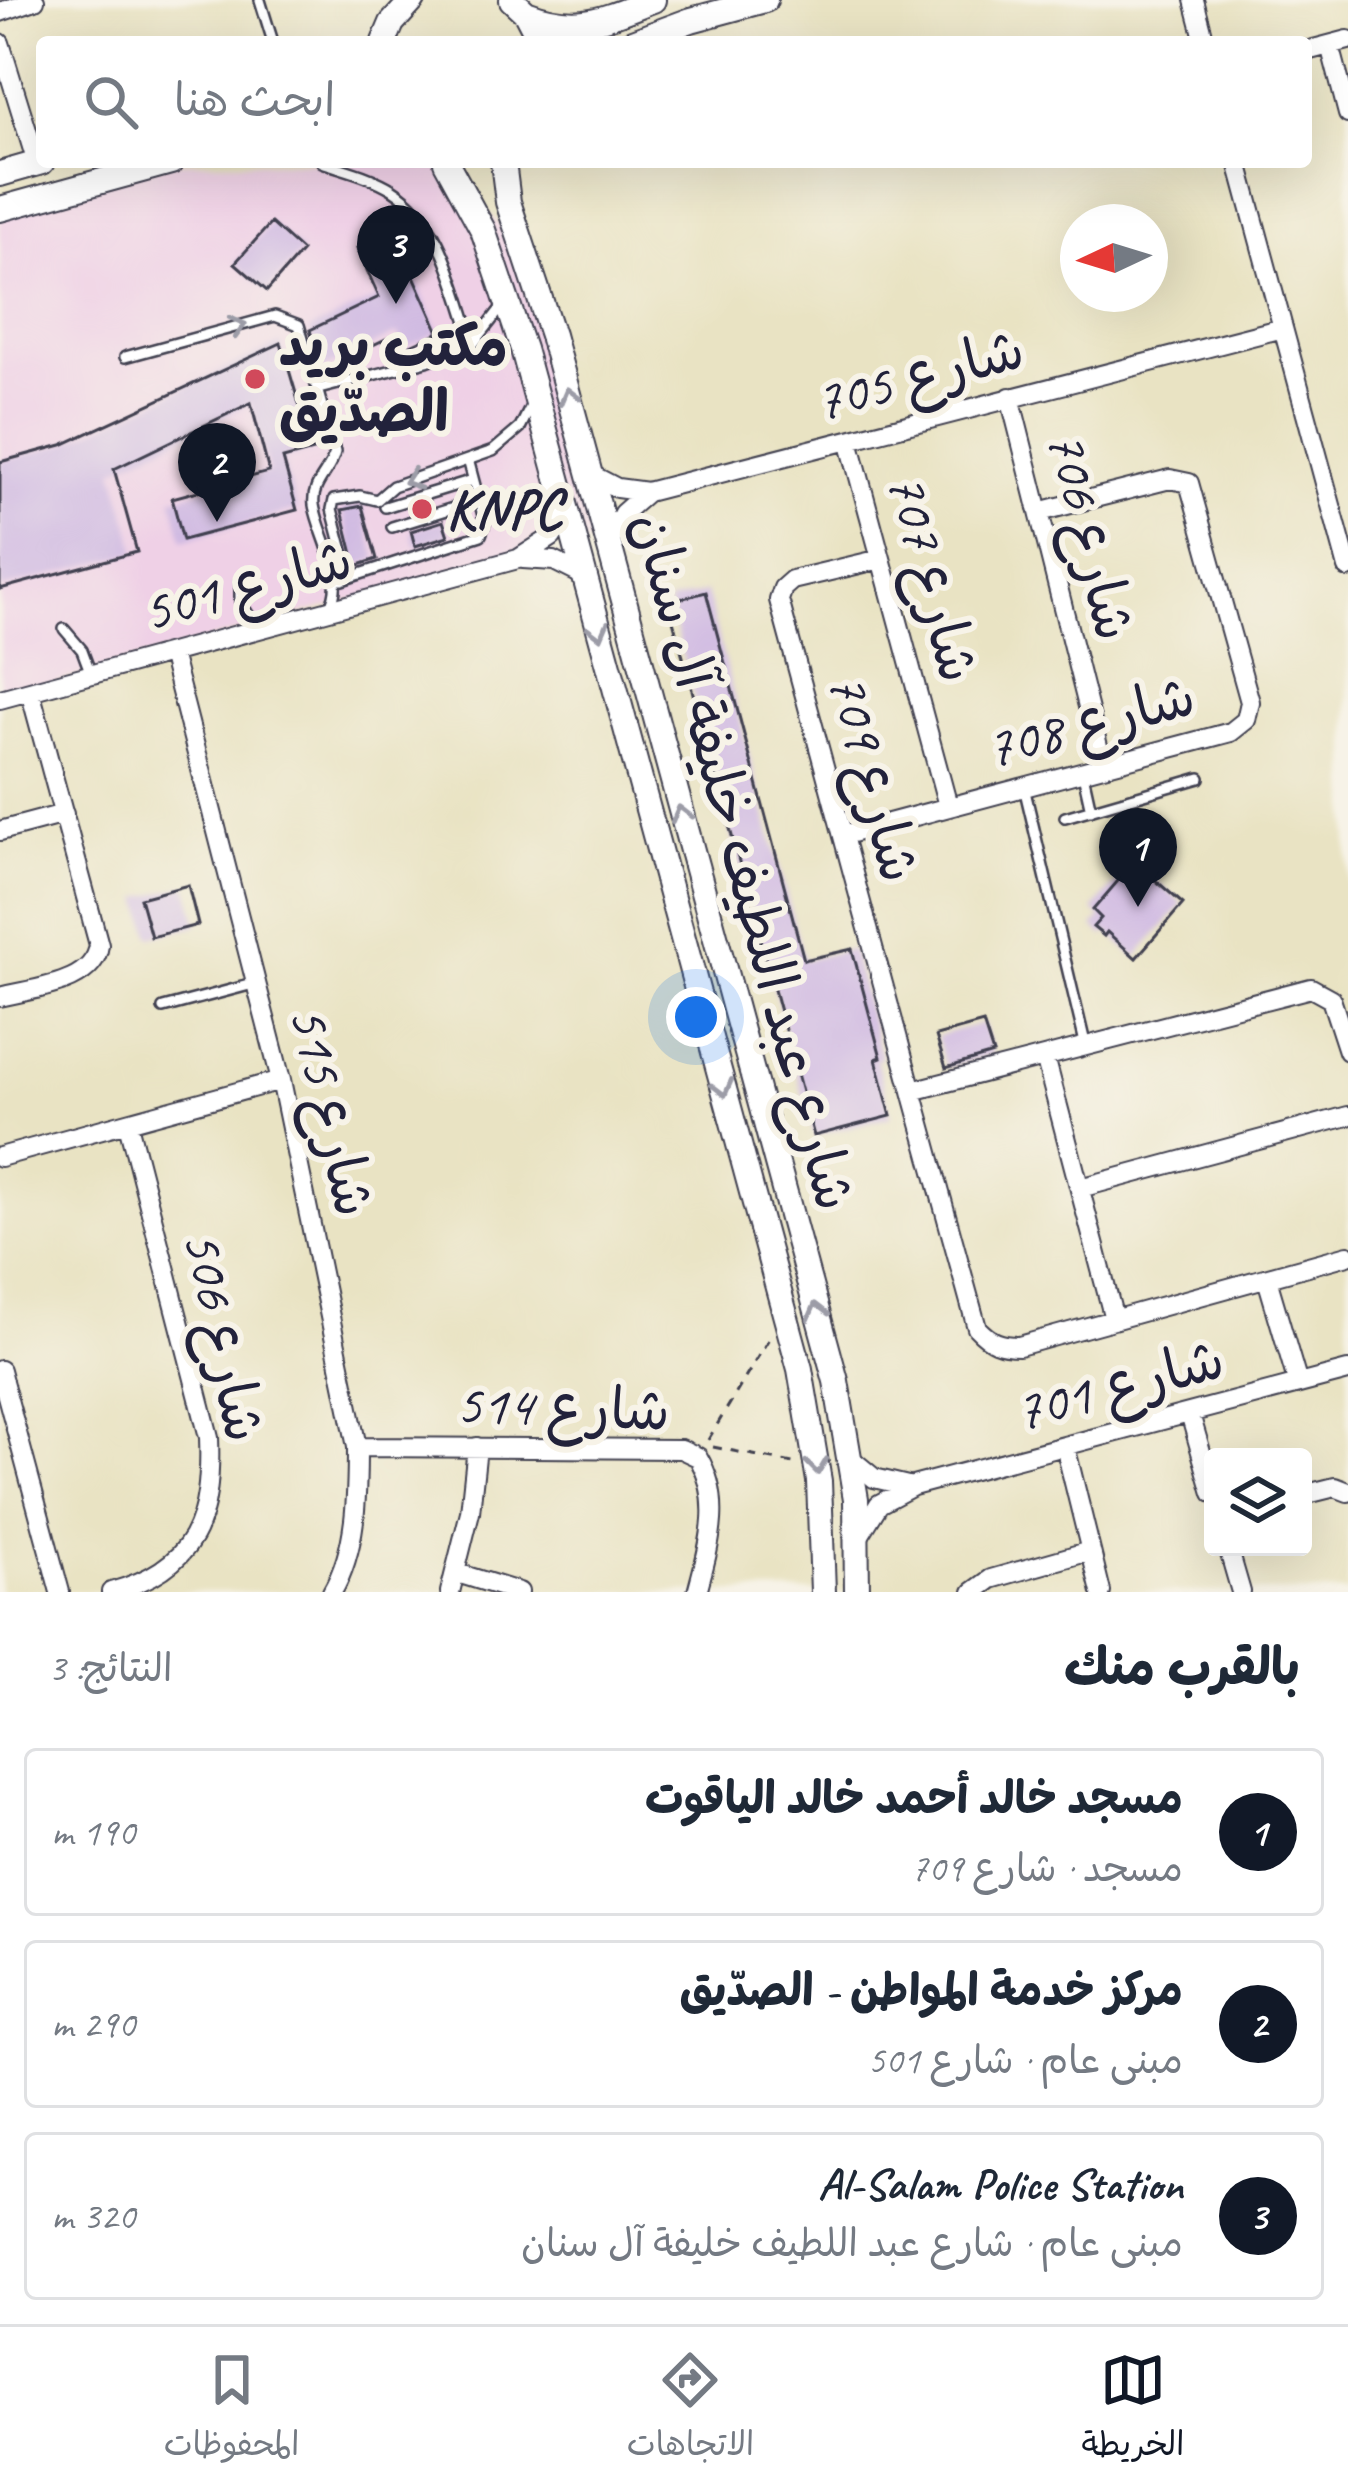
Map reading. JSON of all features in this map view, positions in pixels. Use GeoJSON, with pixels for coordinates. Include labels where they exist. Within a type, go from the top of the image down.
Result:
{"type":"FeatureCollection","features":[{"type":"Feature","properties":{"kind":"street"},"geometry":{"type":"LineString","coordinates":[[0,12],[35,0]]}},
{"type":"Feature","properties":{"kind":"street"},"geometry":{"type":"LineString","coordinates":[[385,36],[412,0]]}},
{"type":"Feature","properties":{"kind":"street"},"geometry":{"type":"LineString","coordinates":[[519,7],[557,24],[586,24],[653,0]]}},
{"type":"Feature","properties":{"kind":"street"},"geometry":{"type":"LineString","coordinates":[[648,36],[765,0]]}},
{"type":"Feature","properties":{"kind":"street"},"geometry":{"type":"LineString","coordinates":[[1194,0],[1203,36]]}},
{"type":"Feature","properties":{"kind":"street"},"geometry":{"type":"LineString","coordinates":[[519,7],[537,36]]}},
{"type":"Feature","properties":{"kind":"street"},"geometry":{"type":"LineString","coordinates":[[0,43],[36,147]]}},
{"type":"Feature","properties":{"kind":"street"},"geometry":{"type":"LineString","coordinates":[[1339,43],[1348,114]]}},
{"type":"Feature","properties":{"kind":"street"},"geometry":{"type":"LineString","coordinates":[[0,173],[36,154]]}},
{"type":"Feature","properties":{"kind":"street"},"geometry":{"type":"LineString","coordinates":[[0,209],[149,168]]}},
{"type":"Feature","properties":{"kind":"street","name":"شارع عبد اللطيف خليفة آل سنان"},"geometry":{"type":"LineString","coordinates":[[450,168],[475,211],[506,296],[785,1312],[818,1467],[823,1592]]}},
{"type":"Feature","properties":{"kind":"street","name":"شارع عبد اللطيف خليفة آل سنان"},"geometry":{"type":"LineString","coordinates":[[504,168],[508,202],[540,295],[590,474],[836,1381],[851,1459],[857,1592]]}},
{"type":"Feature","properties":{"kind":"street"},"geometry":{"type":"LineString","coordinates":[[1240,168],[1348,568]]}},
{"type":"Feature","properties":{"kind":"street","name":"شارع 705"},"geometry":{"type":"LineString","coordinates":[[647,492],[1283,328]]}},
{"type":"Feature","properties":{"kind":"street","name":"شارع 706"},"geometry":{"type":"LineString","coordinates":[[1010,397],[1103,766]]}},
{"type":"Feature","properties":{"kind":"street","name":"شارع 707"},"geometry":{"type":"LineString","coordinates":[[849,440],[948,806]]}},
{"type":"Feature","properties":{"kind":"street"},"geometry":{"type":"LineString","coordinates":[[590,474],[617,488],[647,492]]}},
{"type":"Feature","properties":{"kind":"street","name":"شارع 708"},"geometry":{"type":"LineString","coordinates":[[844,835],[1237,729],[1249,714],[1249,695],[1189,483],[1170,479],[1039,512]]}},
{"type":"Feature","properties":{"kind":"street"},"geometry":{"type":"LineString","coordinates":[[608,542],[623,513],[647,492]]}},
{"type":"Feature","properties":{"kind":"street","name":"شارع 501"},"geometry":{"type":"LineString","coordinates":[[0,699],[518,559],[552,537],[566,512]]}},
{"type":"Feature","properties":{"kind":"street","name":"شارع 501"},"geometry":{"type":"LineString","coordinates":[[518,559],[554,561],[584,576]]}},
{"type":"Feature","properties":{"kind":"street","name":"شارع 709"},"geometry":{"type":"LineString","coordinates":[[881,559],[793,580],[780,594],[977,1328],[988,1340],[1018,1346],[1348,1255]]}},
{"type":"Feature","properties":{"kind":"street","name":"شارع 515"},"geometry":{"type":"LineString","coordinates":[[171,652],[281,1080],[357,1447],[357,1503],[342,1574],[332,1592]]}},
{"type":"Feature","properties":{"kind":"street"},"geometry":{"type":"LineString","coordinates":[[0,997],[81,974],[98,954],[98,935],[30,691]]}},
{"type":"Feature","properties":{"kind":"street"},"geometry":{"type":"LineString","coordinates":[[0,831],[64,814]]}},
{"type":"Feature","properties":{"kind":"street"},"geometry":{"type":"LineString","coordinates":[[695,866],[667,883],[693,901],[712,971],[736,1019]]}},
{"type":"Feature","properties":{"kind":"street"},"geometry":{"type":"LineString","coordinates":[[913,1090],[1311,988],[1331,999],[1348,1051]]}},
{"type":"Feature","properties":{"kind":"street"},"geometry":{"type":"LineString","coordinates":[[1046,1058],[1114,1319]]}},
{"type":"Feature","properties":{"kind":"street"},"geometry":{"type":"LineString","coordinates":[[0,1157],[281,1080]]}},
{"type":"Feature","properties":{"kind":"street"},"geometry":{"type":"LineString","coordinates":[[1080,1188],[1348,1116]]}},
{"type":"Feature","properties":{"kind":"street","name":"شارع 506"},"geometry":{"type":"LineString","coordinates":[[111,1592],[134,1586],[168,1567],[194,1542],[208,1509],[210,1466],[209,1437],[128,1124]]}},
{"type":"Feature","properties":{"kind":"street"},"geometry":{"type":"LineString","coordinates":[[1267,1279],[1298,1384]]}},
{"type":"Feature","properties":{"kind":"street"},"geometry":{"type":"LineString","coordinates":[[0,1370],[60,1592]]}},
{"type":"Feature","properties":{"kind":"street","name":"شارع 701"},"geometry":{"type":"LineString","coordinates":[[858,1538],[879,1504],[913,1486],[1348,1371]]}},
{"type":"Feature","properties":{"kind":"street"},"geometry":{"type":"LineString","coordinates":[[1190,1414],[1204,1461]]}},
{"type":"Feature","properties":{"kind":"street"},"geometry":{"type":"LineString","coordinates":[[1065,1446],[1101,1592]]}},
{"type":"Feature","properties":{"kind":"street","name":"شارع 514"},"geometry":{"type":"LineString","coordinates":[[357,1447],[681,1448],[698,1457],[713,1494],[712,1532],[697,1592]]}},
{"type":"Feature","properties":{"kind":"street"},"geometry":{"type":"LineString","coordinates":[[477,1447],[454,1582],[519,1592]]}},
{"type":"Feature","properties":{"kind":"street"},"geometry":{"type":"LineString","coordinates":[[851,1459],[874,1478],[913,1486]]}},
{"type":"Feature","properties":{"kind":"street"},"geometry":{"type":"LineString","coordinates":[[1312,1493],[1336,1487],[1348,1492]]}},
{"type":"Feature","properties":{"kind":"street"},"geometry":{"type":"LineString","coordinates":[[973,1592],[992,1579],[1090,1551]]}},
{"type":"Feature","properties":{"kind":"street"},"geometry":{"type":"LineString","coordinates":[[1231,1556],[1241,1592]]}},
{"type":"Feature","properties":{"kind":"lane"},"geometry":{"type":"LineString","coordinates":[[260,0],[271,36]]}},
{"type":"Feature","properties":{"kind":"lane"},"geometry":{"type":"LineString","coordinates":[[338,168],[377,182],[419,212],[438,242],[474,343]]}},
{"type":"Feature","properties":{"kind":"lane"},"geometry":{"type":"LineString","coordinates":[[319,389],[427,361],[474,343],[493,322],[506,296]]}},
{"type":"Feature","properties":{"kind":"lane"},"geometry":{"type":"LineString","coordinates":[[125,357],[266,317],[293,320],[304,332],[335,452],[316,486],[314,502],[338,585]]}},
{"type":"Feature","properties":{"kind":"lane"},"geometry":{"type":"LineString","coordinates":[[328,610],[348,570],[332,509],[334,500],[360,496],[377,500],[393,486],[493,452],[512,437],[534,394]]}},
{"type":"Feature","properties":{"kind":"lane"},"geometry":{"type":"LineString","coordinates":[[338,585],[477,538],[485,527],[469,463]]}},
{"type":"Feature","properties":{"kind":"lane"},"geometry":{"type":"LineString","coordinates":[[386,507],[473,480]]}},
{"type":"Feature","properties":{"kind":"lane"},"geometry":{"type":"LineString","coordinates":[[392,527],[478,500]]}},
{"type":"Feature","properties":{"kind":"lane"},"geometry":{"type":"LineString","coordinates":[[240,581],[243,611],[256,629]]}},
{"type":"Feature","properties":{"kind":"lane"},"geometry":{"type":"LineString","coordinates":[[64,629],[82,650],[92,674]]}},
{"type":"Feature","properties":{"kind":"lane"},"geometry":{"type":"LineString","coordinates":[[1082,772],[1090,810]]}},
{"type":"Feature","properties":{"kind":"lane"},"geometry":{"type":"LineString","coordinates":[[1064,817],[1200,778]]}},
{"type":"Feature","properties":{"kind":"lane"},"geometry":{"type":"LineString","coordinates":[[1024,788],[1086,1047]]}},
{"type":"Feature","properties":{"kind":"lane"},"geometry":{"type":"LineString","coordinates":[[163,1008],[257,983]]}},
{"type":"Feature","properties":{"kind":"path"},"geometry":{"type":"LineString","coordinates":[[785,1312],[705,1446],[818,1467]]}},
{"type":"Feature","properties":{"kind":"shaded area"},"geometry":{"type":"Polygon","coordinates":[[[150,168],[442,168],[507,232],[598,546],[552,537],[540,548],[0,698],[0,210],[150,168]]]}},
{"type":"Feature","properties":{"kind":"building"},"geometry":{"type":"Polygon","coordinates":[[[271,223],[302,251],[267,291],[235,263],[271,223]]]}},
{"type":"Feature","properties":{"kind":"building"},"geometry":{"type":"Polygon","coordinates":[[[394,231],[439,332],[404,348],[398,333],[321,370],[310,330],[379,297],[357,248],[394,231]]]}},
{"type":"Feature","properties":{"kind":"building"},"geometry":{"type":"Polygon","coordinates":[[[281,343],[313,451],[283,459],[297,510],[183,540],[172,498],[269,472],[251,403],[114,469],[137,552],[0,589],[0,462],[62,445],[281,343]]]}},
{"type":"Feature","properties":{"kind":"building"},"geometry":{"type":"Polygon","coordinates":[[[362,506],[377,559],[356,566],[342,510],[362,506]]]}},
{"type":"Feature","properties":{"kind":"building"},"geometry":{"type":"Polygon","coordinates":[[[443,521],[448,536],[415,546],[411,531],[443,521]]]}},
{"type":"Feature","properties":{"kind":"building"},"geometry":{"type":"Polygon","coordinates":[[[706,592],[804,960],[852,949],[881,1057],[876,1059],[891,1116],[814,1136],[668,602],[706,592]]]}},
{"type":"Feature","properties":{"kind":"building"},"geometry":{"type":"Polygon","coordinates":[[[1141,854],[1161,871],[1154,879],[1183,904],[1136,958],[1107,932],[1104,936],[1093,927],[1101,918],[1093,910],[1141,854]]]}},
{"type":"Feature","properties":{"kind":"building"},"geometry":{"type":"Polygon","coordinates":[[[188,885],[198,925],[151,937],[140,898],[188,885]]]}},
{"type":"Feature","properties":{"kind":"building"},"geometry":{"type":"Polygon","coordinates":[[[983,1023],[993,1054],[946,1068],[936,1036],[983,1023]]]}},
{"type":"Feature","properties":{"kind":"place","name":"Al-Salam Police Station"},"geometry":{"type":"Point","coordinates":[396,304]}},
{"type":"Feature","properties":{"kind":"place","name":"مكتب بريد الصدّيق"},"geometry":{"type":"Point","coordinates":[255,379]}},
{"type":"Feature","properties":{"kind":"place","name":"KNPC"},"geometry":{"type":"Point","coordinates":[422,509]}},
{"type":"Feature","properties":{"kind":"place","name":"مركز خدمة المواطن - الصدّيق"},"geometry":{"type":"Point","coordinates":[217,522]}},
{"type":"Feature","properties":{"kind":"place","name":"مسجد خالد أحمد خالد الياقوت"},"geometry":{"type":"Point","coordinates":[1138,907]}}]}
